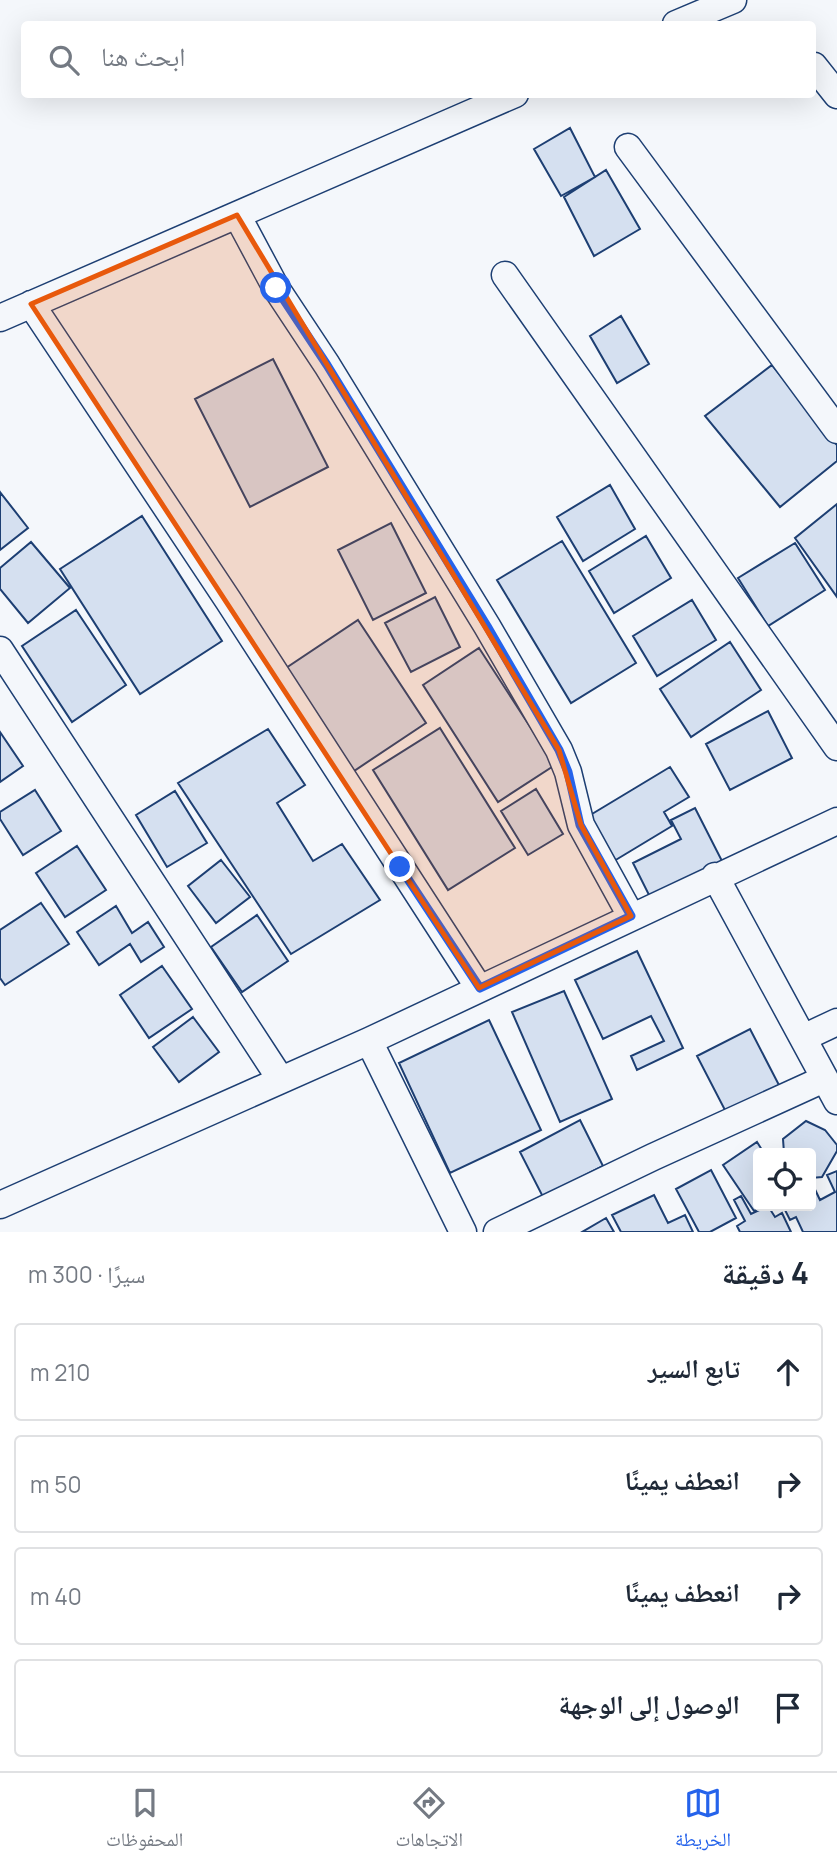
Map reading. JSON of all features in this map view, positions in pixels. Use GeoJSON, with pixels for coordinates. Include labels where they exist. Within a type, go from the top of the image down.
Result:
{"type":"FeatureCollection","features":[{"type":"Feature","properties":{"kind":"street"},"geometry":{"type":"LineString","coordinates":[[683,21],[733,0]]}},
{"type":"Feature","properties":{"kind":"street"},"geometry":{"type":"LineString","coordinates":[[816,69],[837,95]]}},
{"type":"Feature","properties":{"kind":"street"},"geometry":{"type":"LineString","coordinates":[[0,318],[506,98]]}},
{"type":"Feature","properties":{"kind":"street"},"geometry":{"type":"LineString","coordinates":[[628,147],[837,430]]}},
{"type":"Feature","properties":{"kind":"street"},"geometry":{"type":"LineString","coordinates":[[237,215],[276,288],[327,365],[487,626],[559,750],[568,772],[580,825],[631,916]]}},
{"type":"Feature","properties":{"kind":"street"},"geometry":{"type":"LineString","coordinates":[[505,275],[837,747]]}},
{"type":"Feature","properties":{"kind":"street"},"geometry":{"type":"LineString","coordinates":[[30,304],[228,600],[480,988]]}},
{"type":"Feature","properties":{"kind":"street"},"geometry":{"type":"LineString","coordinates":[[0,650],[281,1080]]}},
{"type":"Feature","properties":{"kind":"street"},"geometry":{"type":"LineString","coordinates":[[0,1205],[369,1041],[837,821]]}},
{"type":"Feature","properties":{"kind":"street"},"geometry":{"type":"LineString","coordinates":[[497,1232],[653,1157],[831,1090],[715,877]]}},
{"type":"Feature","properties":{"kind":"street"},"geometry":{"type":"LineString","coordinates":[[803,1038],[837,1022]]}},
{"type":"Feature","properties":{"kind":"street"},"geometry":{"type":"LineString","coordinates":[[369,1041],[463,1232]]}},
{"type":"Feature","properties":{"kind":"highlighted area"},"geometry":{"type":"Polygon","coordinates":[[[237,215],[559,750],[581,825],[631,916],[479,988],[31,304],[237,215]]]}},
{"type":"Feature","properties":{"kind":"building"},"geometry":{"type":"Polygon","coordinates":[[[570,128],[595,177],[561,196],[534,149],[570,128]]]}},
{"type":"Feature","properties":{"kind":"building"},"geometry":{"type":"Polygon","coordinates":[[[606,170],[640,229],[594,256],[564,197],[606,170]]]}},
{"type":"Feature","properties":{"kind":"building"},"geometry":{"type":"Polygon","coordinates":[[[621,316],[649,364],[617,383],[590,336],[621,316]]]}},
{"type":"Feature","properties":{"kind":"building"},"geometry":{"type":"Polygon","coordinates":[[[273,359],[328,467],[250,507],[195,399],[273,359]]]}},
{"type":"Feature","properties":{"kind":"building"},"geometry":{"type":"Polygon","coordinates":[[[772,365],[837,445],[837,461],[780,507],[705,416],[772,365]]]}},
{"type":"Feature","properties":{"kind":"building"},"geometry":{"type":"Polygon","coordinates":[[[610,485],[635,529],[583,561],[557,517],[610,485]]]}},
{"type":"Feature","properties":{"kind":"building"},"geometry":{"type":"Polygon","coordinates":[[[0,492],[28,528],[0,550],[0,492]]]}},
{"type":"Feature","properties":{"kind":"building"},"geometry":{"type":"Polygon","coordinates":[[[837,504],[837,597],[795,538],[837,504]]]}},
{"type":"Feature","properties":{"kind":"building"},"geometry":{"type":"Polygon","coordinates":[[[142,516],[222,641],[140,694],[60,569],[142,516]]]}},
{"type":"Feature","properties":{"kind":"building"},"geometry":{"type":"Polygon","coordinates":[[[391,523],[426,593],[373,620],[338,550],[391,523]]]}},
{"type":"Feature","properties":{"kind":"building"},"geometry":{"type":"Polygon","coordinates":[[[646,536],[671,578],[614,613],[589,571],[646,536]]]}},
{"type":"Feature","properties":{"kind":"building"},"geometry":{"type":"Polygon","coordinates":[[[562,541],[636,663],[571,703],[497,580],[562,541]]]}},
{"type":"Feature","properties":{"kind":"building"},"geometry":{"type":"Polygon","coordinates":[[[31,542],[70,588],[28,623],[0,589],[0,568],[31,542]]]}},
{"type":"Feature","properties":{"kind":"building"},"geometry":{"type":"Polygon","coordinates":[[[795,543],[825,590],[768,626],[738,578],[795,543]]]}},
{"type":"Feature","properties":{"kind":"building"},"geometry":{"type":"Polygon","coordinates":[[[435,597],[460,647],[411,672],[385,623],[435,597]]]}},
{"type":"Feature","properties":{"kind":"building"},"geometry":{"type":"Polygon","coordinates":[[[692,600],[716,640],[657,676],[633,636],[692,600]]]}},
{"type":"Feature","properties":{"kind":"building"},"geometry":{"type":"Polygon","coordinates":[[[76,610],[126,685],[72,722],[22,646],[76,610]]]}},
{"type":"Feature","properties":{"kind":"building"},"geometry":{"type":"Polygon","coordinates":[[[358,620],[426,723],[354,771],[286,668],[358,620]]]}},
{"type":"Feature","properties":{"kind":"building"},"geometry":{"type":"Polygon","coordinates":[[[730,642],[761,690],[691,737],[660,689],[730,642]]]}},
{"type":"Feature","properties":{"kind":"building"},"geometry":{"type":"Polygon","coordinates":[[[479,648],[555,765],[498,802],[423,685],[479,648]]]}},
{"type":"Feature","properties":{"kind":"building"},"geometry":{"type":"Polygon","coordinates":[[[768,711],[792,758],[730,790],[706,744],[768,711]]]}},
{"type":"Feature","properties":{"kind":"building"},"geometry":{"type":"Polygon","coordinates":[[[440,728],[515,848],[448,890],[373,770],[440,728]]]}},
{"type":"Feature","properties":{"kind":"building"},"geometry":{"type":"Polygon","coordinates":[[[268,729],[305,785],[277,803],[313,861],[342,844],[380,900],[291,954],[178,783],[268,729]]]}},
{"type":"Feature","properties":{"kind":"building"},"geometry":{"type":"Polygon","coordinates":[[[0,732],[23,766],[0,782],[0,732]]]}},
{"type":"Feature","properties":{"kind":"building"},"geometry":{"type":"Polygon","coordinates":[[[670,767],[689,797],[664,812],[672,826],[614,861],[587,817],[670,767]]]}},
{"type":"Feature","properties":{"kind":"building"},"geometry":{"type":"Polygon","coordinates":[[[536,789],[563,834],[528,855],[501,811],[536,789]]]}},
{"type":"Feature","properties":{"kind":"building"},"geometry":{"type":"Polygon","coordinates":[[[35,790],[61,831],[23,855],[0,819],[0,812],[35,790]]]}},
{"type":"Feature","properties":{"kind":"building"},"geometry":{"type":"Polygon","coordinates":[[[175,791],[207,843],[167,867],[136,815],[175,791]]]}},
{"type":"Feature","properties":{"kind":"building"},"geometry":{"type":"Polygon","coordinates":[[[695,808],[722,861],[650,897],[633,863],[681,839],[671,820],[695,808]]]}},
{"type":"Feature","properties":{"kind":"building"},"geometry":{"type":"Polygon","coordinates":[[[77,846],[106,890],[65,917],[36,873],[77,846]]]}},
{"type":"Feature","properties":{"kind":"building"},"geometry":{"type":"Polygon","coordinates":[[[221,860],[250,897],[216,923],[188,886],[221,860]]]}},
{"type":"Feature","properties":{"kind":"building"},"geometry":{"type":"Polygon","coordinates":[[[41,903],[69,944],[5,985],[0,978],[0,930],[41,903]]]}},
{"type":"Feature","properties":{"kind":"building"},"geometry":{"type":"Polygon","coordinates":[[[116,906],[132,933],[148,922],[164,947],[141,962],[130,944],[99,965],[77,932],[116,906]]]}},
{"type":"Feature","properties":{"kind":"building"},"geometry":{"type":"Polygon","coordinates":[[[257,915],[288,961],[242,992],[211,947],[257,915]]]}},
{"type":"Feature","properties":{"kind":"building"},"geometry":{"type":"Polygon","coordinates":[[[637,951],[683,1048],[637,1070],[631,1056],[664,1041],[651,1016],[603,1039],[575,980],[637,951]]]}},
{"type":"Feature","properties":{"kind":"building"},"geometry":{"type":"Polygon","coordinates":[[[162,966],[192,1009],[149,1038],[120,995],[162,966]]]}},
{"type":"Feature","properties":{"kind":"building"},"geometry":{"type":"Polygon","coordinates":[[[564,991],[612,1099],[560,1122],[512,1012],[564,991]]]}},
{"type":"Feature","properties":{"kind":"building"},"geometry":{"type":"Polygon","coordinates":[[[193,1017],[219,1052],[179,1082],[153,1047],[193,1017]]]}},
{"type":"Feature","properties":{"kind":"building"},"geometry":{"type":"Polygon","coordinates":[[[489,1020],[541,1130],[450,1173],[399,1063],[489,1020]]]}},
{"type":"Feature","properties":{"kind":"building"},"geometry":{"type":"Polygon","coordinates":[[[750,1029],[780,1087],[727,1114],[697,1056],[750,1029]]]}},
{"type":"Feature","properties":{"kind":"building"},"geometry":{"type":"Polygon","coordinates":[[[580,1120],[603,1166],[543,1197],[520,1152],[580,1120]]]}},
{"type":"Feature","properties":{"kind":"building"},"geometry":{"type":"Polygon","coordinates":[[[806,1121],[825,1130],[837,1145],[837,1151],[822,1177],[816,1178],[816,1148],[784,1148],[783,1139],[806,1121]]]}},
{"type":"Feature","properties":{"kind":"building"},"geometry":{"type":"Polygon","coordinates":[[[757,1142],[761,1148],[753,1148],[753,1210],[723,1165],[757,1142]]]}},
{"type":"Feature","properties":{"kind":"building"},"geometry":{"type":"Polygon","coordinates":[[[711,1170],[736,1218],[710,1232],[699,1232],[676,1189],[711,1170]]]}},
{"type":"Feature","properties":{"kind":"building"},"geometry":{"type":"Polygon","coordinates":[[[837,1171],[837,1232],[803,1232],[796,1217],[790,1220],[786,1211],[816,1211],[816,1192],[820,1200],[835,1192],[827,1175],[837,1171]]]}},
{"type":"Feature","properties":{"kind":"building"},"geometry":{"type":"Polygon","coordinates":[[[654,1195],[668,1223],[685,1215],[693,1232],[621,1232],[612,1215],[654,1195]]]}},
{"type":"Feature","properties":{"kind":"building"},"geometry":{"type":"Polygon","coordinates":[[[741,1196],[751,1214],[771,1211],[775,1217],[782,1213],[791,1232],[740,1232],[737,1226],[745,1221],[734,1200],[741,1196]]]}},
{"type":"Feature","properties":{"kind":"building"},"geometry":{"type":"Polygon","coordinates":[[[606,1218],[614,1232],[582,1232],[606,1218]]]}},
{"type":"Feature","properties":{"kind":"route"},"geometry":{"type":"LineString","coordinates":[[276,288],[327,365],[487,626],[559,750],[568,772],[580,825],[631,916],[480,988],[400,867]]}}]}
